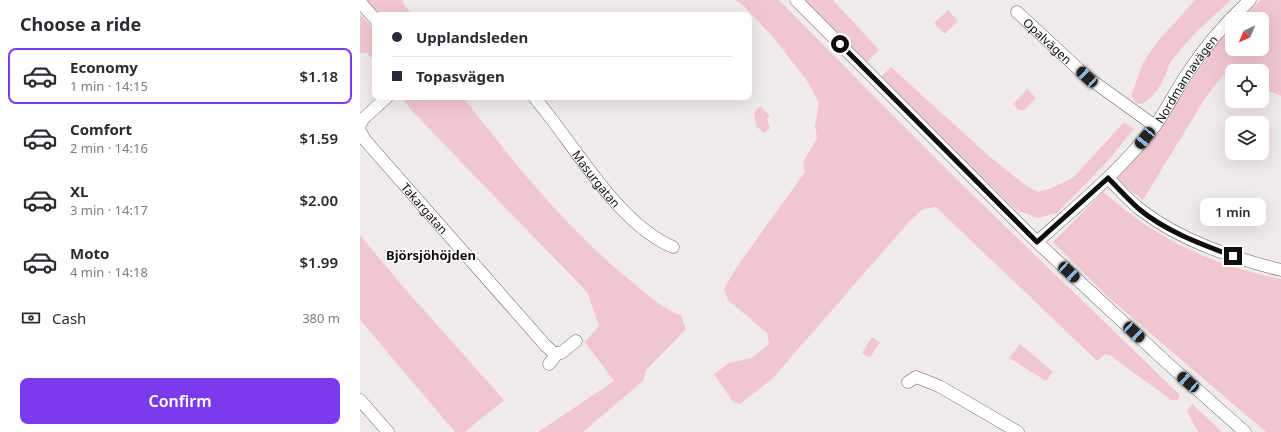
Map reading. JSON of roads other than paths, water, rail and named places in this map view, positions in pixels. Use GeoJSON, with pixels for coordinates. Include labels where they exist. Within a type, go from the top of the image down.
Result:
{"type":"FeatureCollection","features":[{"type":"Feature","properties":{"kind":"street"},"geometry":{"type":"LineString","coordinates":[[796,0],[1037,242],[1166,362],[1245,432]]}},
{"type":"Feature","properties":{"kind":"street","name":"Nordmannavägen"},"geometry":{"type":"LineString","coordinates":[[1037,242],[1108,178],[1130,156],[1155,126],[1189,70],[1216,35],[1250,0]]}},
{"type":"Feature","properties":{"kind":"street"},"geometry":{"type":"LineString","coordinates":[[360,2],[372,16]]}},
{"type":"Feature","properties":{"kind":"street","name":"Opalvägen"},"geometry":{"type":"LineString","coordinates":[[1017,12],[1087,77],[1155,126]]}},
{"type":"Feature","properties":{"kind":"street"},"geometry":{"type":"LineString","coordinates":[[360,125],[363,119],[384,100]]}},
{"type":"Feature","properties":{"kind":"street","name":"Masurgatan"},"geometry":{"type":"LineString","coordinates":[[536,100],[590,172],[622,208],[659,242],[673,247]]}},
{"type":"Feature","properties":{"kind":"street","name":"Takargatan"},"geometry":{"type":"LineString","coordinates":[[360,131],[365,140],[546,346],[557,354]]}},
{"type":"Feature","properties":{"kind":"street"},"geometry":{"type":"LineString","coordinates":[[1108,178],[1139,209],[1169,228],[1233,256],[1281,270]]}},
{"type":"Feature","properties":{"kind":"street"},"geometry":{"type":"LineString","coordinates":[[549,364],[557,354],[564,351],[576,341]]}},
{"type":"Feature","properties":{"kind":"street"},"geometry":{"type":"LineString","coordinates":[[908,382],[916,377],[939,386],[1018,432]]}},
{"type":"Feature","properties":{"kind":"street"},"geometry":{"type":"LineString","coordinates":[[360,400],[388,432]]}},
{"type":"Feature","properties":{"kind":"district","name":"Björsjöhöjden"},"geometry":{"type":"Point","coordinates":[431,255]}}]}
